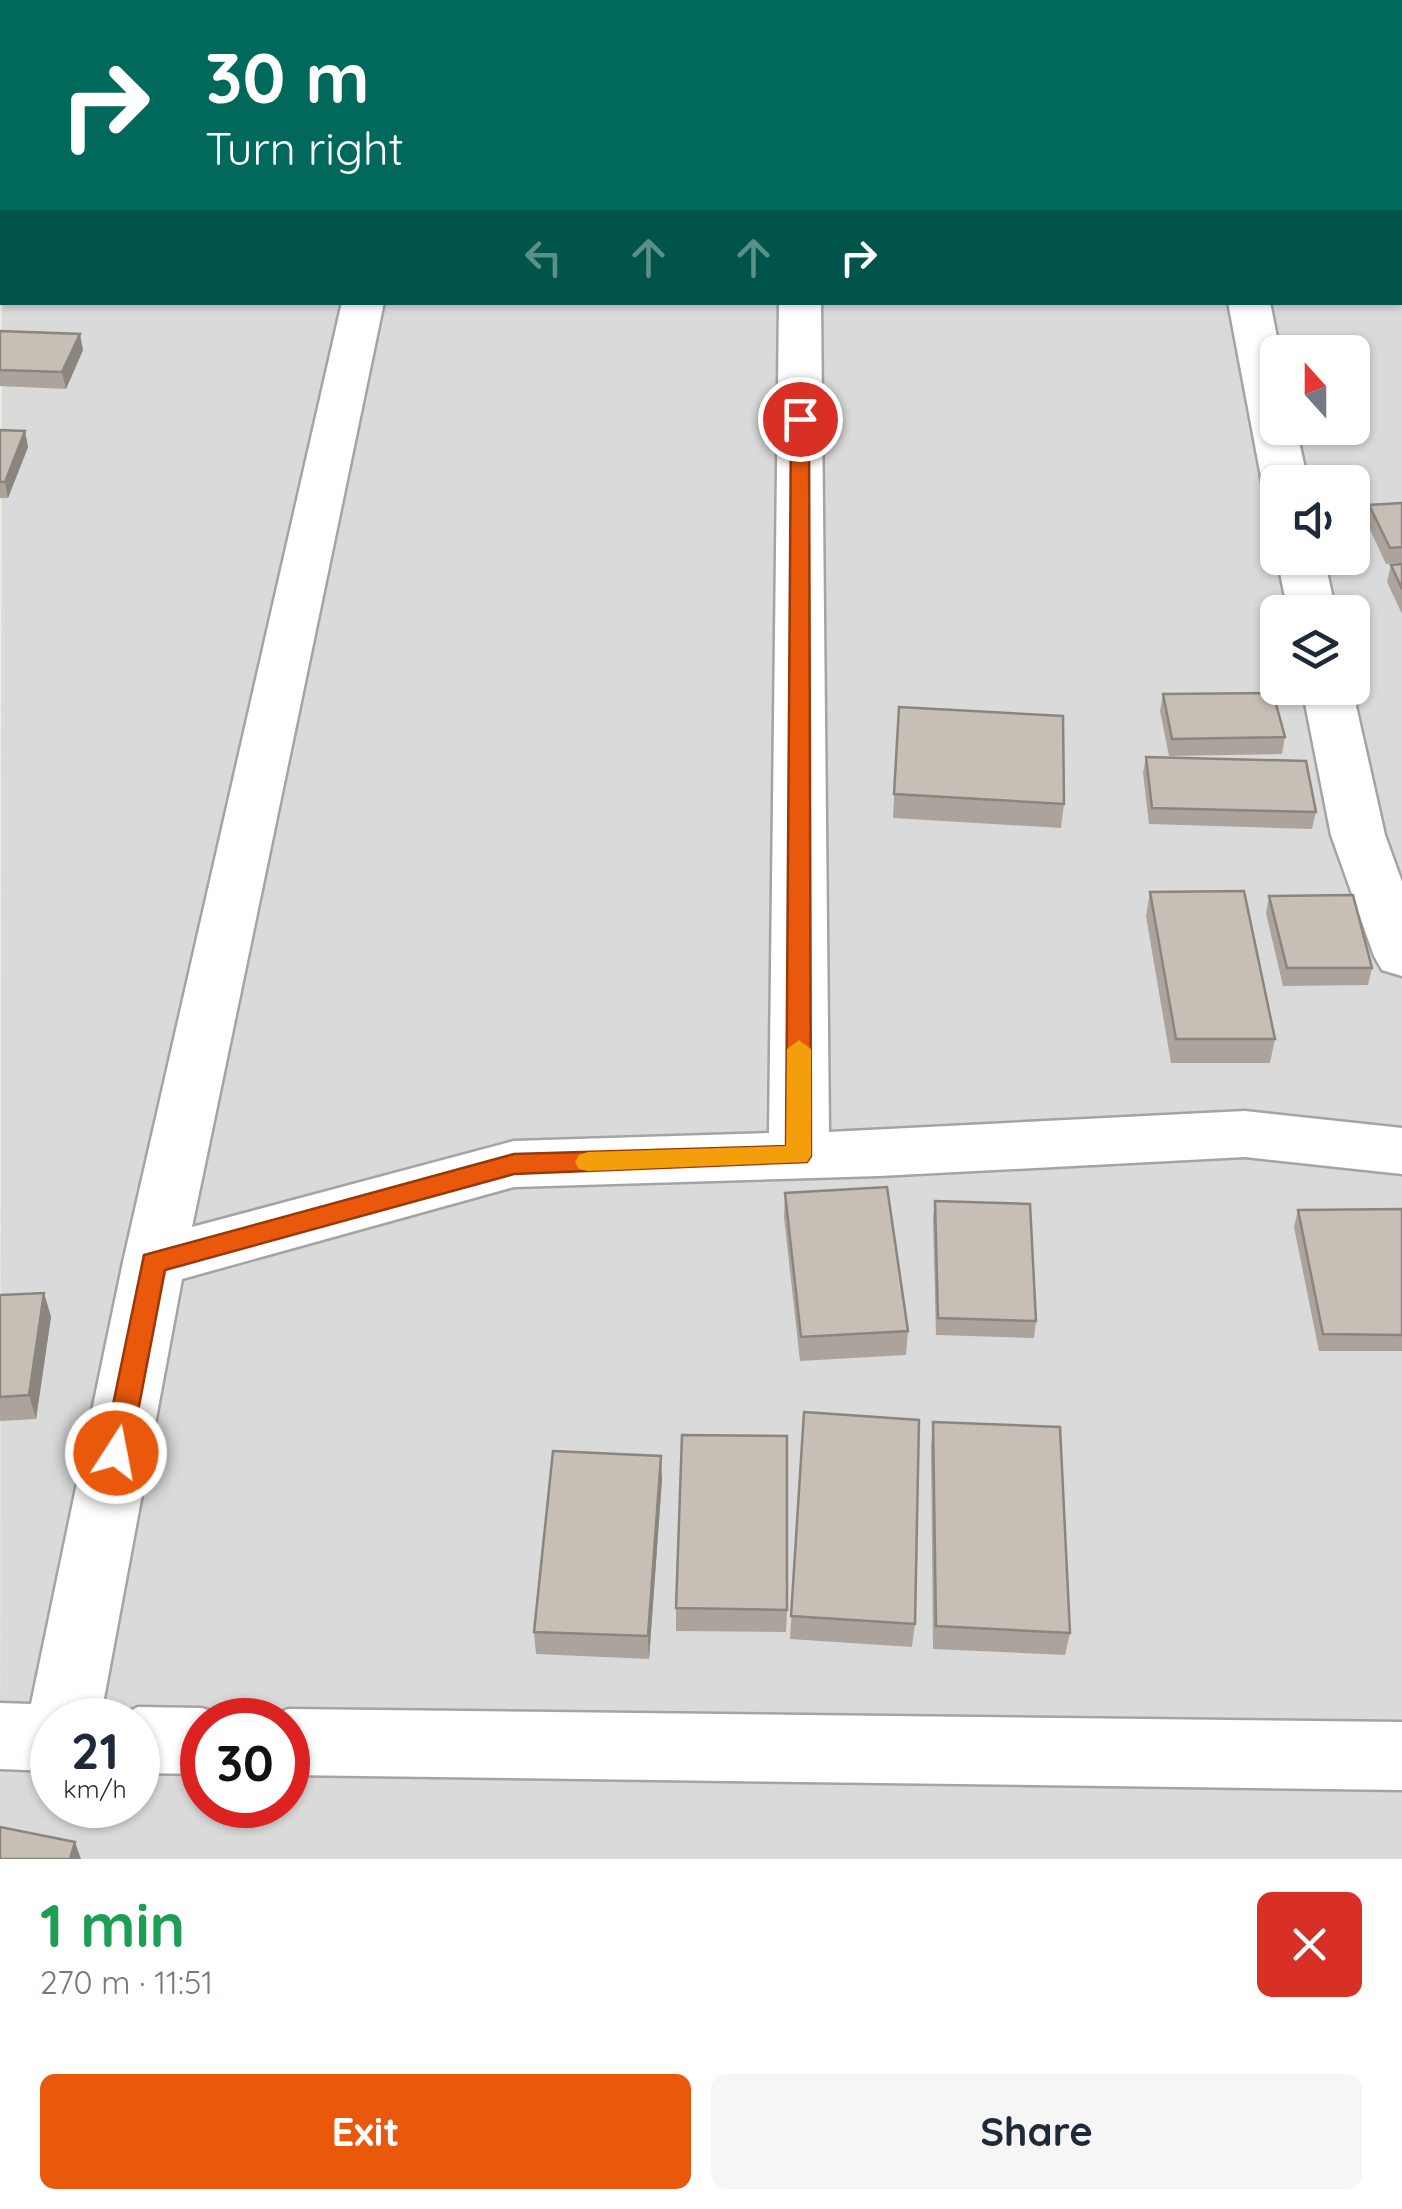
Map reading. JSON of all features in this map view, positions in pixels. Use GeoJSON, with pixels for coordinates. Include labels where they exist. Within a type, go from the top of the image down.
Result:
{"type":"FeatureCollection","features":[{"type":"Feature","properties":{"kind":"street"},"geometry":{"type":"LineString","coordinates":[[68,1698],[154,1262],[361,305]]}},
{"type":"Feature","properties":{"kind":"street"},"geometry":{"type":"LineString","coordinates":[[798,1156],[800,305]]}},
{"type":"Feature","properties":{"kind":"street"},"geometry":{"type":"LineString","coordinates":[[1249,305],[1282,465]]}},
{"type":"Feature","properties":{"kind":"street"},"geometry":{"type":"LineString","coordinates":[[1331,705],[1358,835],[1402,956]]}},
{"type":"Feature","properties":{"kind":"street"},"geometry":{"type":"LineString","coordinates":[[154,1262],[514,1164],[798,1156],[1245,1134],[1402,1152]]}},
{"type":"Feature","properties":{"kind":"street"},"geometry":{"type":"LineString","coordinates":[[0,1736],[30,1737]]}},
{"type":"Feature","properties":{"kind":"street"},"geometry":{"type":"LineString","coordinates":[[310,1742],[1402,1756]]}},
{"type":"Feature","properties":{"kind":"shaded area"},"geometry":{"type":"Polygon","coordinates":[[[2,305],[1402,305],[1402,1859],[0,1859],[2,305]]]}},
{"type":"Feature","properties":{"kind":"building"},"geometry":{"type":"Polygon","coordinates":[[[0,331],[80,334],[62,372],[0,370],[0,331]]]}},
{"type":"Feature","properties":{"kind":"building"},"geometry":{"type":"Polygon","coordinates":[[[0,430],[25,431],[5,482],[0,482],[0,430]]]}},
{"type":"Feature","properties":{"kind":"building"},"geometry":{"type":"Polygon","coordinates":[[[1402,503],[1402,547],[1390,548],[1370,505],[1402,503]]]}},
{"type":"Feature","properties":{"kind":"building"},"geometry":{"type":"Polygon","coordinates":[[[1402,564],[1402,589],[1391,565],[1402,564]]]}},
{"type":"Feature","properties":{"kind":"building"},"geometry":{"type":"Polygon","coordinates":[[[1260,693],[1260,705],[1276,705],[1285,737],[1172,739],[1163,694],[1260,693]]]}},
{"type":"Feature","properties":{"kind":"building"},"geometry":{"type":"Polygon","coordinates":[[[899,707],[1063,716],[1064,804],[894,794],[899,707]]]}},
{"type":"Feature","properties":{"kind":"building"},"geometry":{"type":"Polygon","coordinates":[[[1146,757],[1306,761],[1316,812],[1152,808],[1146,757]]]}},
{"type":"Feature","properties":{"kind":"building"},"geometry":{"type":"Polygon","coordinates":[[[1244,891],[1275,1039],[1176,1039],[1150,892],[1244,891]]]}},
{"type":"Feature","properties":{"kind":"building"},"geometry":{"type":"Polygon","coordinates":[[[1353,895],[1372,968],[1287,968],[1269,896],[1353,895]]]}},
{"type":"Feature","properties":{"kind":"building"},"geometry":{"type":"Polygon","coordinates":[[[887,1187],[908,1331],[801,1337],[785,1193],[887,1187]]]}},
{"type":"Feature","properties":{"kind":"building"},"geometry":{"type":"Polygon","coordinates":[[[935,1201],[1030,1204],[1036,1321],[938,1318],[935,1201]]]}},
{"type":"Feature","properties":{"kind":"building"},"geometry":{"type":"Polygon","coordinates":[[[1402,1209],[1402,1335],[1323,1334],[1298,1210],[1402,1209]]]}},
{"type":"Feature","properties":{"kind":"building"},"geometry":{"type":"Polygon","coordinates":[[[44,1293],[29,1395],[0,1397],[0,1295],[44,1293]]]}},
{"type":"Feature","properties":{"kind":"building"},"geometry":{"type":"Polygon","coordinates":[[[804,1412],[919,1420],[915,1624],[791,1616],[804,1412]]]}},
{"type":"Feature","properties":{"kind":"building"},"geometry":{"type":"Polygon","coordinates":[[[933,1422],[1060,1427],[1070,1633],[936,1626],[933,1422]]]}},
{"type":"Feature","properties":{"kind":"building"},"geometry":{"type":"Polygon","coordinates":[[[682,1435],[787,1436],[787,1610],[676,1608],[682,1435]]]}},
{"type":"Feature","properties":{"kind":"building"},"geometry":{"type":"Polygon","coordinates":[[[553,1451],[661,1456],[648,1636],[534,1632],[553,1451]]]}},
{"type":"Feature","properties":{"kind":"building"},"geometry":{"type":"Polygon","coordinates":[[[0,1827],[75,1842],[70,1859],[0,1859],[0,1827]]]}},
{"type":"Feature","properties":{"kind":"slow traffic"},"geometry":{"type":"LineString","coordinates":[[588,1162],[798,1156],[799,1049]]}},
{"type":"Feature","properties":{"kind":"route"},"geometry":{"type":"LineString","coordinates":[[116,1453],[154,1262],[514,1164],[798,1156],[800,419]]}}]}
